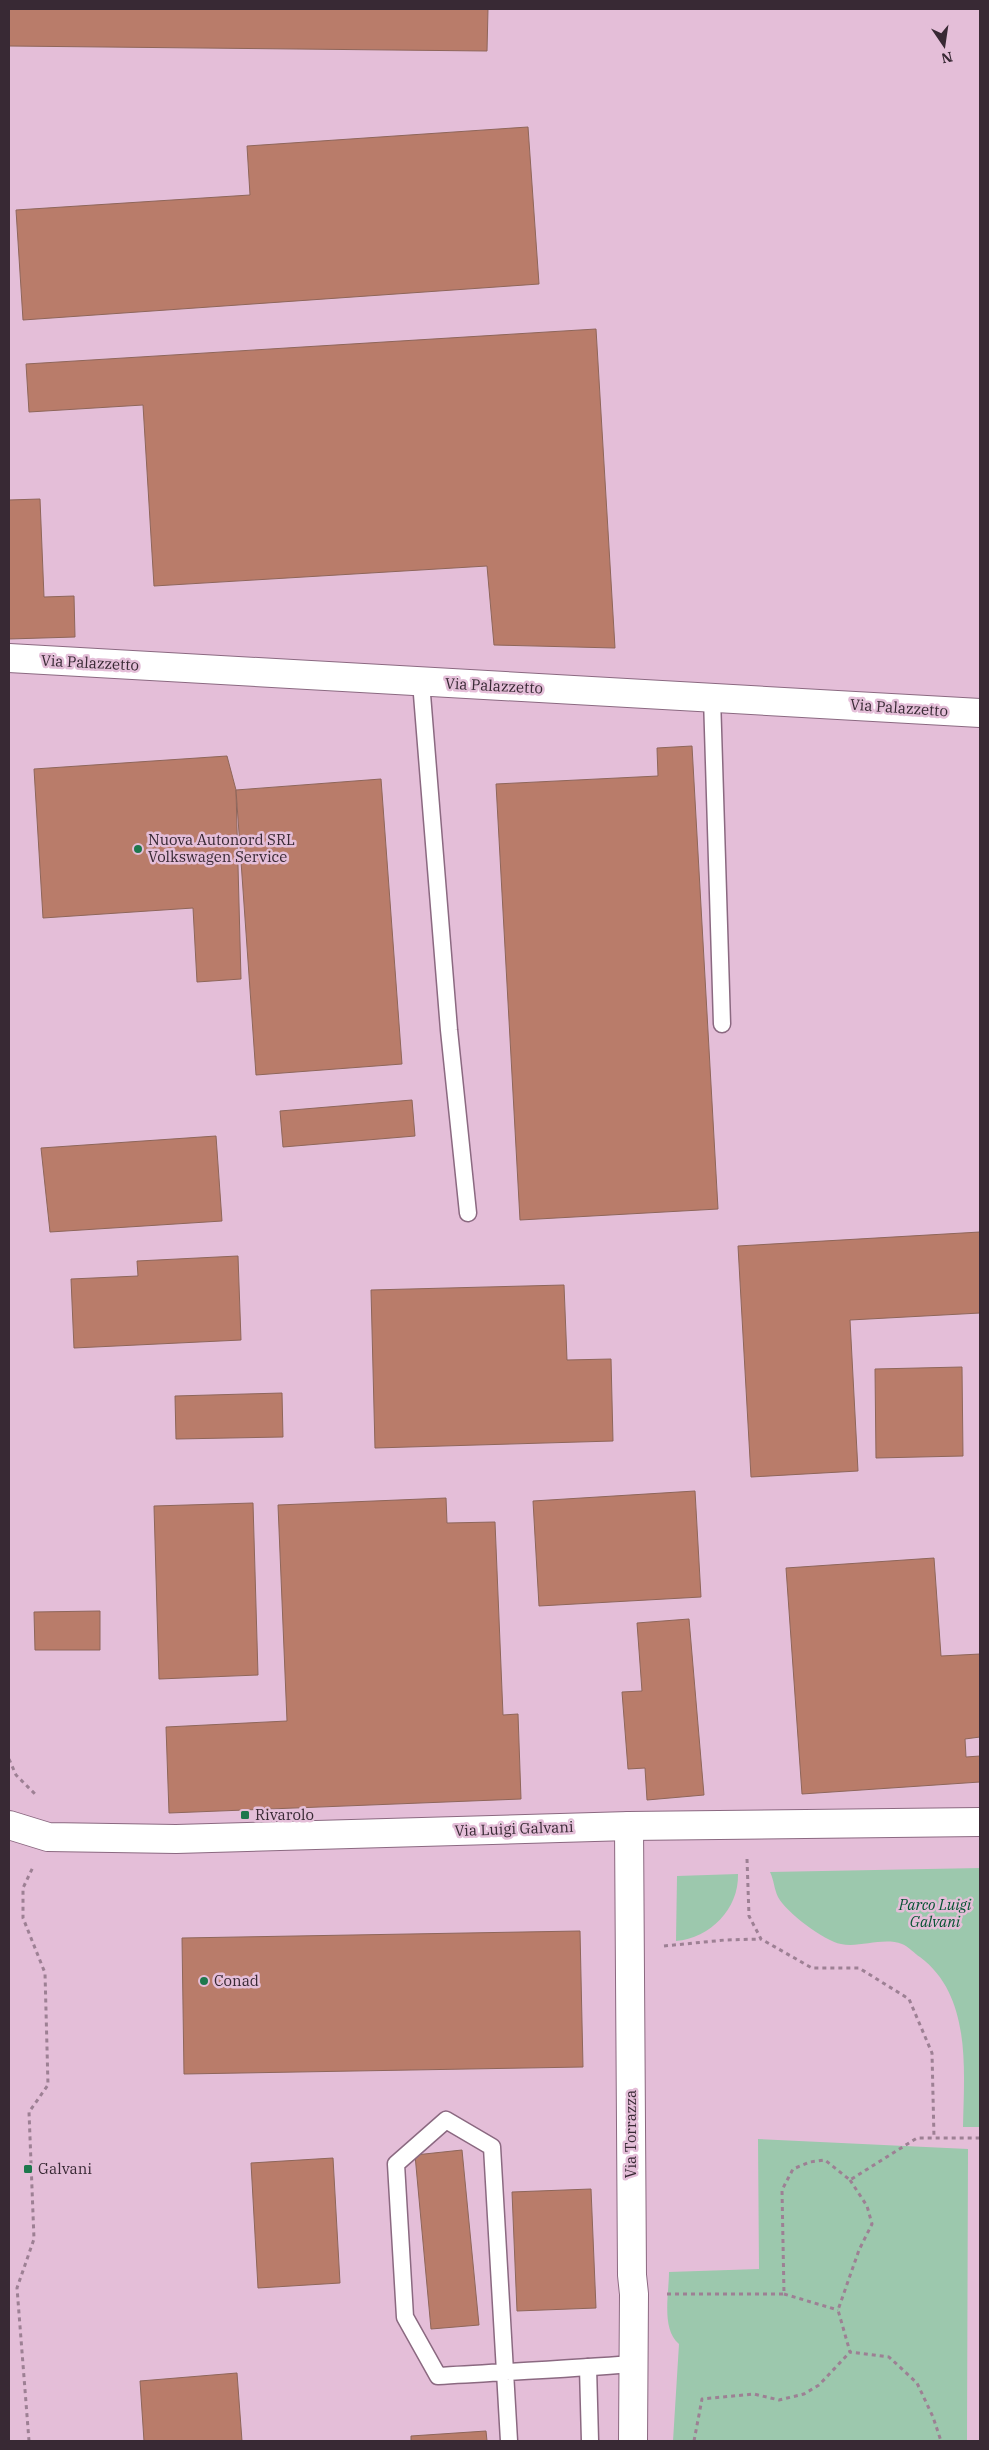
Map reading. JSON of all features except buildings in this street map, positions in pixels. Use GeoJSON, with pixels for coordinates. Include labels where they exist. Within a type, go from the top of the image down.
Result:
{"type":"FeatureCollection","features":[{"type":"Feature","properties":{"kind":"street","name":"Via Palazzetto"},"geometry":{"type":"LineString","coordinates":[[9,658],[712,697],[980,714]]}},
{"type":"Feature","properties":{"kind":"street"},"geometry":{"type":"LineString","coordinates":[[9,1804],[48,1837]]}},
{"type":"Feature","properties":{"kind":"street","name":"Via Luigi Galvani"},"geometry":{"type":"LineString","coordinates":[[9,1825],[48,1837],[176,1839],[629,1826],[980,1822]]}},
{"type":"Feature","properties":{"kind":"street","name":"Via Torrazza"},"geometry":{"type":"LineString","coordinates":[[629,1826],[634,2294],[633,2441]]}},
{"type":"Feature","properties":{"kind":"lane"},"geometry":{"type":"LineString","coordinates":[[421,682],[449,1030],[468,1213]]}},
{"type":"Feature","properties":{"kind":"lane"},"geometry":{"type":"LineString","coordinates":[[712,697],[722,1024]]}},
{"type":"Feature","properties":{"kind":"lane"},"geometry":{"type":"LineString","coordinates":[[509,2441],[505,2372],[492,2147],[446,2120],[396,2164],[404,2317],[438,2376],[505,2372],[588,2367],[633,2364]]}},
{"type":"Feature","properties":{"kind":"lane"},"geometry":{"type":"LineString","coordinates":[[588,2367],[590,2441]]}},
{"type":"Feature","properties":{"kind":"path"},"geometry":{"type":"LineString","coordinates":[[9,1759],[16,1775],[57,1818],[22,1888],[23,1918],[46,1973],[48,2085],[29,2112],[34,2239],[17,2288],[29,2441]]}},
{"type":"Feature","properties":{"kind":"path"},"geometry":{"type":"LineString","coordinates":[[746,1825],[748,1916],[761,1939],[812,1968],[859,1968],[909,1999],[932,2053],[934,2138]]}},
{"type":"Feature","properties":{"kind":"path"},"geometry":{"type":"LineString","coordinates":[[630,1945],[676,1946],[725,1940],[761,1939]]}},
{"type":"Feature","properties":{"kind":"path"},"geometry":{"type":"LineString","coordinates":[[850,2180],[917,2138],[980,2138]]}},
{"type":"Feature","properties":{"kind":"path"},"geometry":{"type":"LineString","coordinates":[[784,2294],[782,2190],[793,2169],[810,2162],[824,2160],[850,2180],[868,2206],[872,2224],[859,2250],[838,2310],[850,2352]]}},
{"type":"Feature","properties":{"kind":"path"},"geometry":{"type":"LineString","coordinates":[[634,2294],[784,2294],[838,2310]]}},
{"type":"Feature","properties":{"kind":"path"},"geometry":{"type":"LineString","coordinates":[[694,2441],[702,2399],[754,2394],[779,2400],[804,2394],[819,2385],[850,2352]]}},
{"type":"Feature","properties":{"kind":"path"},"geometry":{"type":"LineString","coordinates":[[850,2352],[889,2357],[917,2384],[933,2417],[941,2441]]}},
{"type":"Feature","properties":{"kind":"green space","name":"Parco Luigi Galvani"},"geometry":{"type":"Polygon","coordinates":[[[980,1868],[980,2127],[963,2127],[964,2058],[961,2035],[957,2013],[949,1992],[937,1973],[907,1946],[902,1944],[879,1942],[848,1945],[825,1938],[797,1918],[782,1903],[778,1897],[770,1872],[980,1868]]]}},
{"type":"Feature","properties":{"kind":"green space"},"geometry":{"type":"Polygon","coordinates":[[[738,1874],[734,1899],[720,1920],[700,1934],[676,1941],[677,1876],[738,1874]]]}},
{"type":"Feature","properties":{"kind":"green space"},"geometry":{"type":"Polygon","coordinates":[[[758,2139],[968,2149],[967,2441],[673,2441],[679,2344],[673,2338],[668,2320],[669,2272],[759,2269],[758,2139]]]}},
{"type":"Feature","properties":{"kind":"place","name":"Nuova Autonord SRL Volkswagen Service"},"geometry":{"type":"Point","coordinates":[138,849]}},
{"type":"Feature","properties":{"kind":"place","name":"Rivarolo"},"geometry":{"type":"Point","coordinates":[245,1815]}},
{"type":"Feature","properties":{"kind":"place","name":"Conad"},"geometry":{"type":"Point","coordinates":[204,1981]}},
{"type":"Feature","properties":{"kind":"place","name":"Galvani"},"geometry":{"type":"Point","coordinates":[28,2169]}}]}
